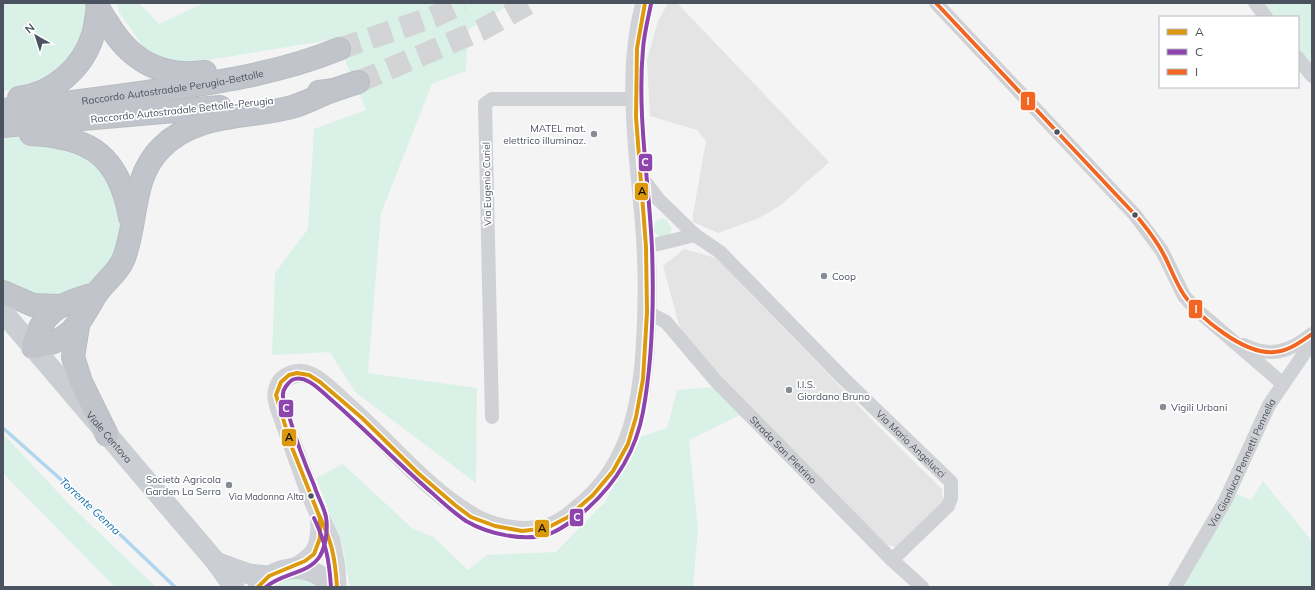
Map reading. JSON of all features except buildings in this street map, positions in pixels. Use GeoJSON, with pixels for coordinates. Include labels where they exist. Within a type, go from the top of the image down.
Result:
{"type":"FeatureCollection","features":[{"type":"Feature","properties":{"kind":"highway","name":"Raccordo Autostradale Perugia-Bettolle"},"geometry":{"type":"LineString","coordinates":[[3,110],[69,103],[190,86],[255,75],[331,52],[191,74],[175,73],[156,68],[132,55],[116,37],[98,5]]}},
{"type":"Feature","properties":{"kind":"highway"},"geometry":{"type":"LineString","coordinates":[[3,100],[23,98],[48,90],[64,78],[87,50],[93,34],[98,5]]}},
{"type":"Feature","properties":{"kind":"highway","name":"Raccordo Autostradale Bettolle-Perugia"},"geometry":{"type":"LineString","coordinates":[[3,126],[269,102],[334,90],[358,82]]}},
{"type":"Feature","properties":{"kind":"highway"},"geometry":{"type":"LineString","coordinates":[[107,434],[81,382],[73,357],[78,326],[97,293],[112,278],[124,260],[142,178],[150,162],[161,148],[178,134],[196,125],[222,118],[291,107],[334,90]]}},
{"type":"Feature","properties":{"kind":"highway"},"geometry":{"type":"LineString","coordinates":[[3,134],[48,135],[78,141],[94,149],[109,162],[120,178],[127,198],[132,224]]}},
{"type":"Feature","properties":{"kind":"highway"},"geometry":{"type":"LineString","coordinates":[[3,292],[33,305],[59,306],[97,293]]}},
{"type":"Feature","properties":{"kind":"highway"},"geometry":{"type":"LineString","coordinates":[[59,306],[44,319],[37,330],[33,347],[59,341],[78,326]]}},
{"type":"Feature","properties":{"kind":"main road","name":"Viale Centova"},"geometry":{"type":"LineString","coordinates":[[3,312],[216,562],[234,587]]}},
{"type":"Feature","properties":{"kind":"main road","name":"Viale Centova"},"geometry":{"type":"LineString","coordinates":[[216,562],[249,574],[263,582]]}},
{"type":"Feature","properties":{"kind":"main road"},"geometry":{"type":"LineString","coordinates":[[263,582],[279,571],[293,568],[311,571],[320,575],[332,587]]}},
{"type":"Feature","properties":{"kind":"street"},"geometry":{"type":"LineString","coordinates":[[337,587],[336,568],[331,541],[320,518],[279,407],[276,395],[281,382],[289,375],[309,375],[320,382],[362,418],[419,474],[471,517],[495,526],[522,531],[546,528],[568,517],[593,495],[613,471],[628,444],[636,417],[643,379],[647,312],[646,247],[636,99],[637,48],[645,3]]}},
{"type":"Feature","properties":{"kind":"street"},"geometry":{"type":"LineString","coordinates":[[936,3],[1135,215],[1162,251],[1184,296],[1197,310],[1283,384]]}},
{"type":"Feature","properties":{"kind":"street"},"geometry":{"type":"LineString","coordinates":[[1256,3],[1265,16]]}},
{"type":"Feature","properties":{"kind":"street"},"geometry":{"type":"LineString","coordinates":[[1299,59],[1312,76]]}},
{"type":"Feature","properties":{"kind":"street","name":"Via Eugenio Curiel"},"geometry":{"type":"LineString","coordinates":[[492,417],[485,104],[492,99],[636,99]]}},
{"type":"Feature","properties":{"kind":"street","name":"Via Mario Angelucci"},"geometry":{"type":"LineString","coordinates":[[640,175],[670,212],[695,235],[720,252],[843,378],[951,482],[951,498],[948,506],[892,560]]}},
{"type":"Feature","properties":{"kind":"street"},"geometry":{"type":"LineString","coordinates":[[644,219],[652,213],[661,210],[670,212]]}},
{"type":"Feature","properties":{"kind":"street"},"geometry":{"type":"LineString","coordinates":[[646,247],[695,235]]}},
{"type":"Feature","properties":{"kind":"street","name":"Strada San Pietrino"},"geometry":{"type":"LineString","coordinates":[[647,312],[666,322],[714,380],[892,560],[922,587]]}},
{"type":"Feature","properties":{"kind":"street"},"geometry":{"type":"LineString","coordinates":[[1236,342],[1252,349],[1276,353],[1304,340],[1312,334]]}},
{"type":"Feature","properties":{"kind":"street","name":"Via Gianluca Pennetti Pennella"},"geometry":{"type":"LineString","coordinates":[[1175,587],[1212,526],[1266,412],[1312,342]]}},
{"type":"Feature","properties":{"kind":"street"},"geometry":{"type":"LineString","coordinates":[[293,568],[314,554],[320,538],[320,518]]}},
{"type":"Feature","properties":{"kind":"shaded area"},"geometry":{"type":"Polygon","coordinates":[[[668,3],[677,3],[829,162],[781,205],[759,218],[718,233],[693,222],[693,214],[706,141],[697,130],[650,116],[647,60],[658,21],[668,3]]]}},
{"type":"Feature","properties":{"kind":"shaded area","name":"I.I.S. Giordano Bruno"},"geometry":{"type":"Polygon","coordinates":[[[684,249],[716,258],[887,435],[942,489],[943,503],[896,547],[887,545],[848,508],[691,345],[679,325],[663,266],[684,249]]]}},
{"type":"Feature","properties":{"kind":"green space"},"geometry":{"type":"Polygon","coordinates":[[[3,3],[87,3],[84,36],[63,70],[37,85],[3,91],[3,3]]]}},
{"type":"Feature","properties":{"kind":"green space"},"geometry":{"type":"Polygon","coordinates":[[[117,3],[139,3],[159,24],[204,3],[512,3],[468,30],[466,71],[432,84],[381,213],[368,373],[477,388],[476,483],[355,392],[330,352],[272,355],[275,273],[308,229],[314,129],[366,110],[336,39],[178,65],[144,48],[119,12],[117,3]]]}},
{"type":"Feature","properties":{"kind":"green space"},"geometry":{"type":"Polygon","coordinates":[[[1261,3],[1312,3],[1312,70],[1299,53],[1299,16],[1271,16],[1261,3]]]}},
{"type":"Feature","properties":{"kind":"green space"},"geometry":{"type":"Polygon","coordinates":[[[27,137],[76,146],[102,165],[122,194],[124,232],[110,267],[83,293],[51,298],[22,295],[3,283],[3,138],[27,137]]]}},
{"type":"Feature","properties":{"kind":"green space"},"geometry":{"type":"Polygon","coordinates":[[[662,218],[666,219],[672,229],[669,235],[660,238],[654,231],[655,222],[662,218]]]}},
{"type":"Feature","properties":{"kind":"green space"},"geometry":{"type":"Polygon","coordinates":[[[714,387],[740,415],[689,440],[698,530],[693,587],[350,587],[342,544],[316,478],[343,464],[412,528],[435,538],[468,570],[487,555],[556,552],[605,502],[640,437],[667,428],[677,390],[714,387]]]}},
{"type":"Feature","properties":{"kind":"green space"},"geometry":{"type":"Polygon","coordinates":[[[3,434],[69,504],[156,587],[115,587],[3,473],[3,434]]]}},
{"type":"Feature","properties":{"kind":"green space"},"geometry":{"type":"Polygon","coordinates":[[[1263,481],[1312,541],[1312,587],[1174,587],[1218,514],[1237,494],[1251,500],[1263,481]]]}},
{"type":"Feature","properties":{"kind":"green space"},"geometry":{"type":"Polygon","coordinates":[[[298,578],[310,581],[319,587],[273,587],[287,579],[298,578]]]}},
{"type":"Feature","properties":{"kind":"waterway","name":"Torrente Genna"},"geometry":{"type":"LineString","coordinates":[[3,428],[84,500],[175,587]]}},
{"type":"Feature","properties":{"kind":"tunnel"},"geometry":{"type":"LineString","coordinates":[[339,49],[433,17],[463,3]]}},
{"type":"Feature","properties":{"kind":"tunnel"},"geometry":{"type":"LineString","coordinates":[[358,82],[481,30],[530,3]]}},
{"type":"Feature","properties":{"kind":"transit line","name":"A"},"geometry":{"type":"LineString","coordinates":[[258,587],[269,576],[305,561],[314,554],[320,538],[320,518],[291,445],[276,395],[281,382],[289,375],[297,373],[309,375],[320,382],[362,418],[419,474],[455,505],[471,517],[495,526],[522,531],[547,528],[568,517],[593,495],[613,471],[628,444],[636,417],[643,379],[647,312],[646,247],[636,117],[637,48],[645,3]]}},
{"type":"Feature","properties":{"kind":"transit line","name":"I"},"geometry":{"type":"LineString","coordinates":[[936,3],[1139,219],[1165,257],[1178,286],[1184,295],[1200,314],[1211,324],[1250,348],[1262,351],[1274,352],[1285,350],[1312,334]]}},
{"type":"Feature","properties":{"kind":"transit line","name":"C"},"geometry":{"type":"LineString","coordinates":[[266,587],[272,582],[302,570],[315,562],[322,552],[327,532],[325,513],[300,451],[283,399],[284,390],[287,384],[292,380],[306,380],[315,386],[453,511],[475,526],[495,533],[518,537],[529,537],[554,532],[587,509],[616,477],[630,453],[640,426],[651,351],[653,310],[652,248],[641,99],[645,32],[651,4]]}},
{"type":"Feature","properties":{"kind":"transit line","name":"A"},"geometry":{"type":"LineString","coordinates":[[319,515],[327,533],[332,550],[337,587]]}},
{"type":"Feature","properties":{"kind":"transit line","name":"C"},"geometry":{"type":"LineString","coordinates":[[314,518],[326,551],[331,587]]}},
{"type":"Feature","properties":{"kind":"place","name":"MATEL mat. elettrico illuminaz."},"geometry":{"type":"Point","coordinates":[594,134]}},
{"type":"Feature","properties":{"kind":"place","name":"Coop"},"geometry":{"type":"Point","coordinates":[824,276]}},
{"type":"Feature","properties":{"kind":"place","name":"I.I.S. Giordano Bruno"},"geometry":{"type":"Point","coordinates":[789,390]}},
{"type":"Feature","properties":{"kind":"place","name":"Vigili Urbani"},"geometry":{"type":"Point","coordinates":[1163,407]}},
{"type":"Feature","properties":{"kind":"place","name":"Società Agricola Garden La Serra"},"geometry":{"type":"Point","coordinates":[229,485]}},
{"type":"Feature","properties":{"kind":"place","name":"Via Madonna Alta"},"geometry":{"type":"Point","coordinates":[311,496]}}]}
